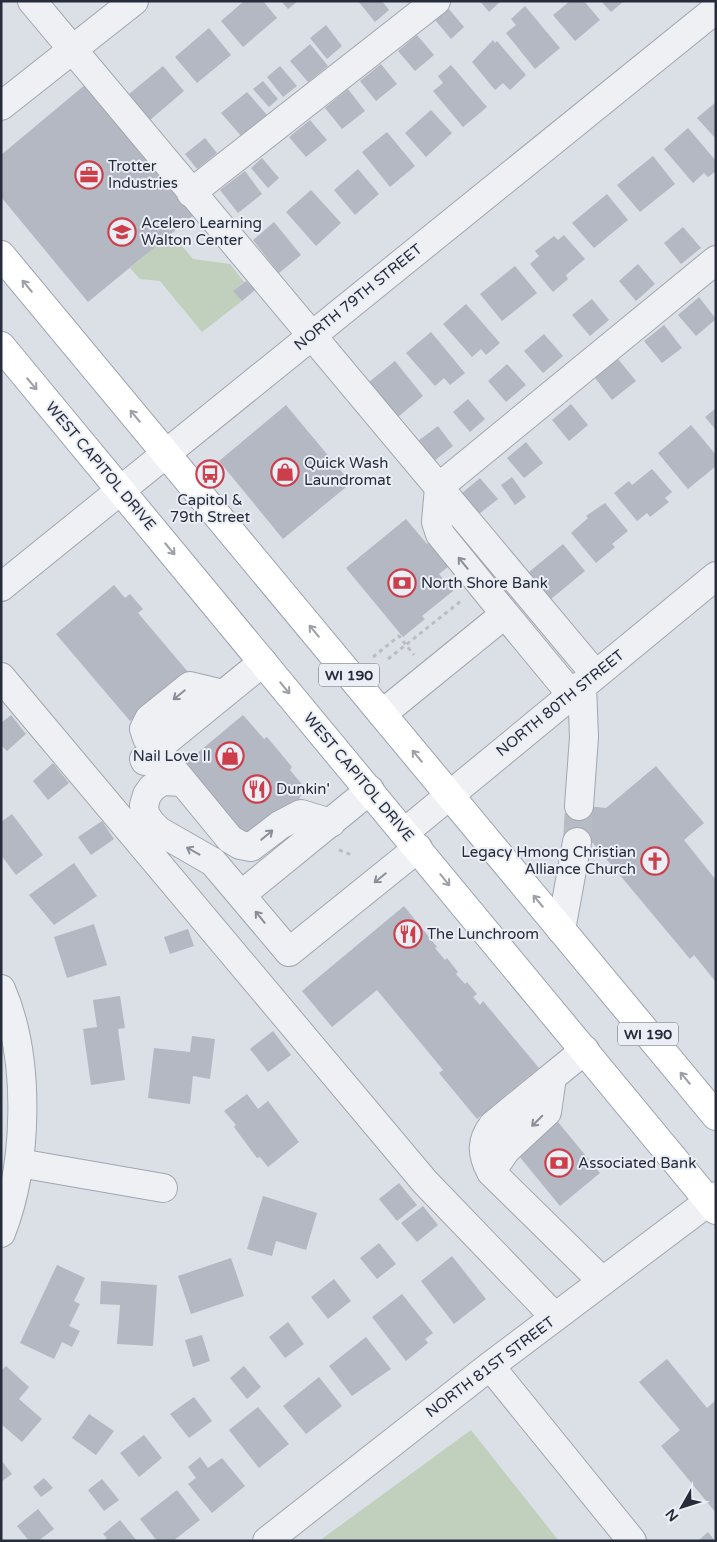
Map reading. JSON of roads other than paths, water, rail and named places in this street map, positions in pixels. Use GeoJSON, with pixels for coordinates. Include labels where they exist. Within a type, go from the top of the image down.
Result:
{"type":"FeatureCollection","features":[{"type":"Feature","properties":{"kind":"main road","name":"WI 190"},"geometry":{"type":"LineString","coordinates":[[1,255],[716,1116]]}},
{"type":"Feature","properties":{"kind":"main road","name":"WEST CAPITOL DRIVE"},"geometry":{"type":"LineString","coordinates":[[1,346],[713,1203]]}},
{"type":"Feature","properties":{"kind":"street"},"geometry":{"type":"LineString","coordinates":[[32,1],[439,487],[583,684],[584,737],[580,806]]}},
{"type":"Feature","properties":{"kind":"street"},"geometry":{"type":"LineString","coordinates":[[1,106],[134,1]]}},
{"type":"Feature","properties":{"kind":"street"},"geometry":{"type":"LineString","coordinates":[[191,193],[436,1]]}},
{"type":"Feature","properties":{"kind":"street","name":"NORTH 79TH STREET"},"geometry":{"type":"LineString","coordinates":[[1,587],[716,9]]}},
{"type":"Feature","properties":{"kind":"street"},"geometry":{"type":"LineString","coordinates":[[583,684],[505,614],[440,534],[436,522],[439,487],[716,260]]}},
{"type":"Feature","properties":{"kind":"street","name":"NORTH 80TH STREET"},"geometry":{"type":"LineString","coordinates":[[241,894],[288,952],[412,840],[448,794],[716,576]]}},
{"type":"Feature","properties":{"kind":"street"},"geometry":{"type":"LineString","coordinates":[[382,714],[505,614]]}},
{"type":"Feature","properties":{"kind":"street"},"geometry":{"type":"LineString","coordinates":[[264,662],[144,759],[173,782],[230,839],[240,845],[251,847],[280,825],[301,814],[331,823]]}},
{"type":"Feature","properties":{"kind":"street"},"geometry":{"type":"LineString","coordinates":[[1,677],[425,1182],[555,1317]]}},
{"type":"Feature","properties":{"kind":"street"},"geometry":{"type":"LineString","coordinates":[[173,782],[229,861],[241,894]]}},
{"type":"Feature","properties":{"kind":"street"},"geometry":{"type":"LineString","coordinates":[[173,782],[147,795],[144,805],[145,814],[159,832],[213,862],[241,894]]}},
{"type":"Feature","properties":{"kind":"street"},"geometry":{"type":"LineString","coordinates":[[241,894],[370,790]]}},
{"type":"Feature","properties":{"kind":"street"},"geometry":{"type":"LineString","coordinates":[[561,930],[577,842]]}},
{"type":"Feature","properties":{"kind":"street"},"geometry":{"type":"LineString","coordinates":[[1,990],[10,1009],[23,1093],[19,1163],[1,1233]]}},
{"type":"Feature","properties":{"kind":"street"},"geometry":{"type":"LineString","coordinates":[[584,1050],[493,1125],[484,1137],[483,1150],[491,1172],[602,1281]]}},
{"type":"Feature","properties":{"kind":"street"},"geometry":{"type":"LineString","coordinates":[[19,1163],[163,1188]]}},
{"type":"Feature","properties":{"kind":"street","name":"NORTH 81ST STREET"},"geometry":{"type":"LineString","coordinates":[[267,1541],[490,1366],[602,1281],[713,1203]]}},
{"type":"Feature","properties":{"kind":"street"},"geometry":{"type":"LineString","coordinates":[[490,1366],[632,1541]]}},
{"type":"Feature","properties":{"kind":"tunnel"},"geometry":{"type":"LineString","coordinates":[[577,842],[579,806]]}},
{"type":"Feature","properties":{"kind":"place","name":"Trotter Industries"},"geometry":{"type":"Point","coordinates":[89,175]}},
{"type":"Feature","properties":{"kind":"place","name":"Acelero Learning Walton Center"},"geometry":{"type":"Point","coordinates":[122,232]}},
{"type":"Feature","properties":{"kind":"place","name":"Quick Wash Laundromat"},"geometry":{"type":"Point","coordinates":[285,472]}},
{"type":"Feature","properties":{"kind":"place","name":"Capitol & 79th Street"},"geometry":{"type":"Point","coordinates":[210,474]}},
{"type":"Feature","properties":{"kind":"place","name":"North Shore Bank"},"geometry":{"type":"Point","coordinates":[402,583]}},
{"type":"Feature","properties":{"kind":"place","name":"Nail Love II"},"geometry":{"type":"Point","coordinates":[230,756]}},
{"type":"Feature","properties":{"kind":"place","name":"Dunkin'"},"geometry":{"type":"Point","coordinates":[257,789]}},
{"type":"Feature","properties":{"kind":"place","name":"Legacy Hmong Christian Alliance Church"},"geometry":{"type":"Point","coordinates":[655,861]}},
{"type":"Feature","properties":{"kind":"place","name":"The Lunchroom"},"geometry":{"type":"Point","coordinates":[408,934]}},
{"type":"Feature","properties":{"kind":"place","name":"Associated Bank"},"geometry":{"type":"Point","coordinates":[559,1163]}}]}
